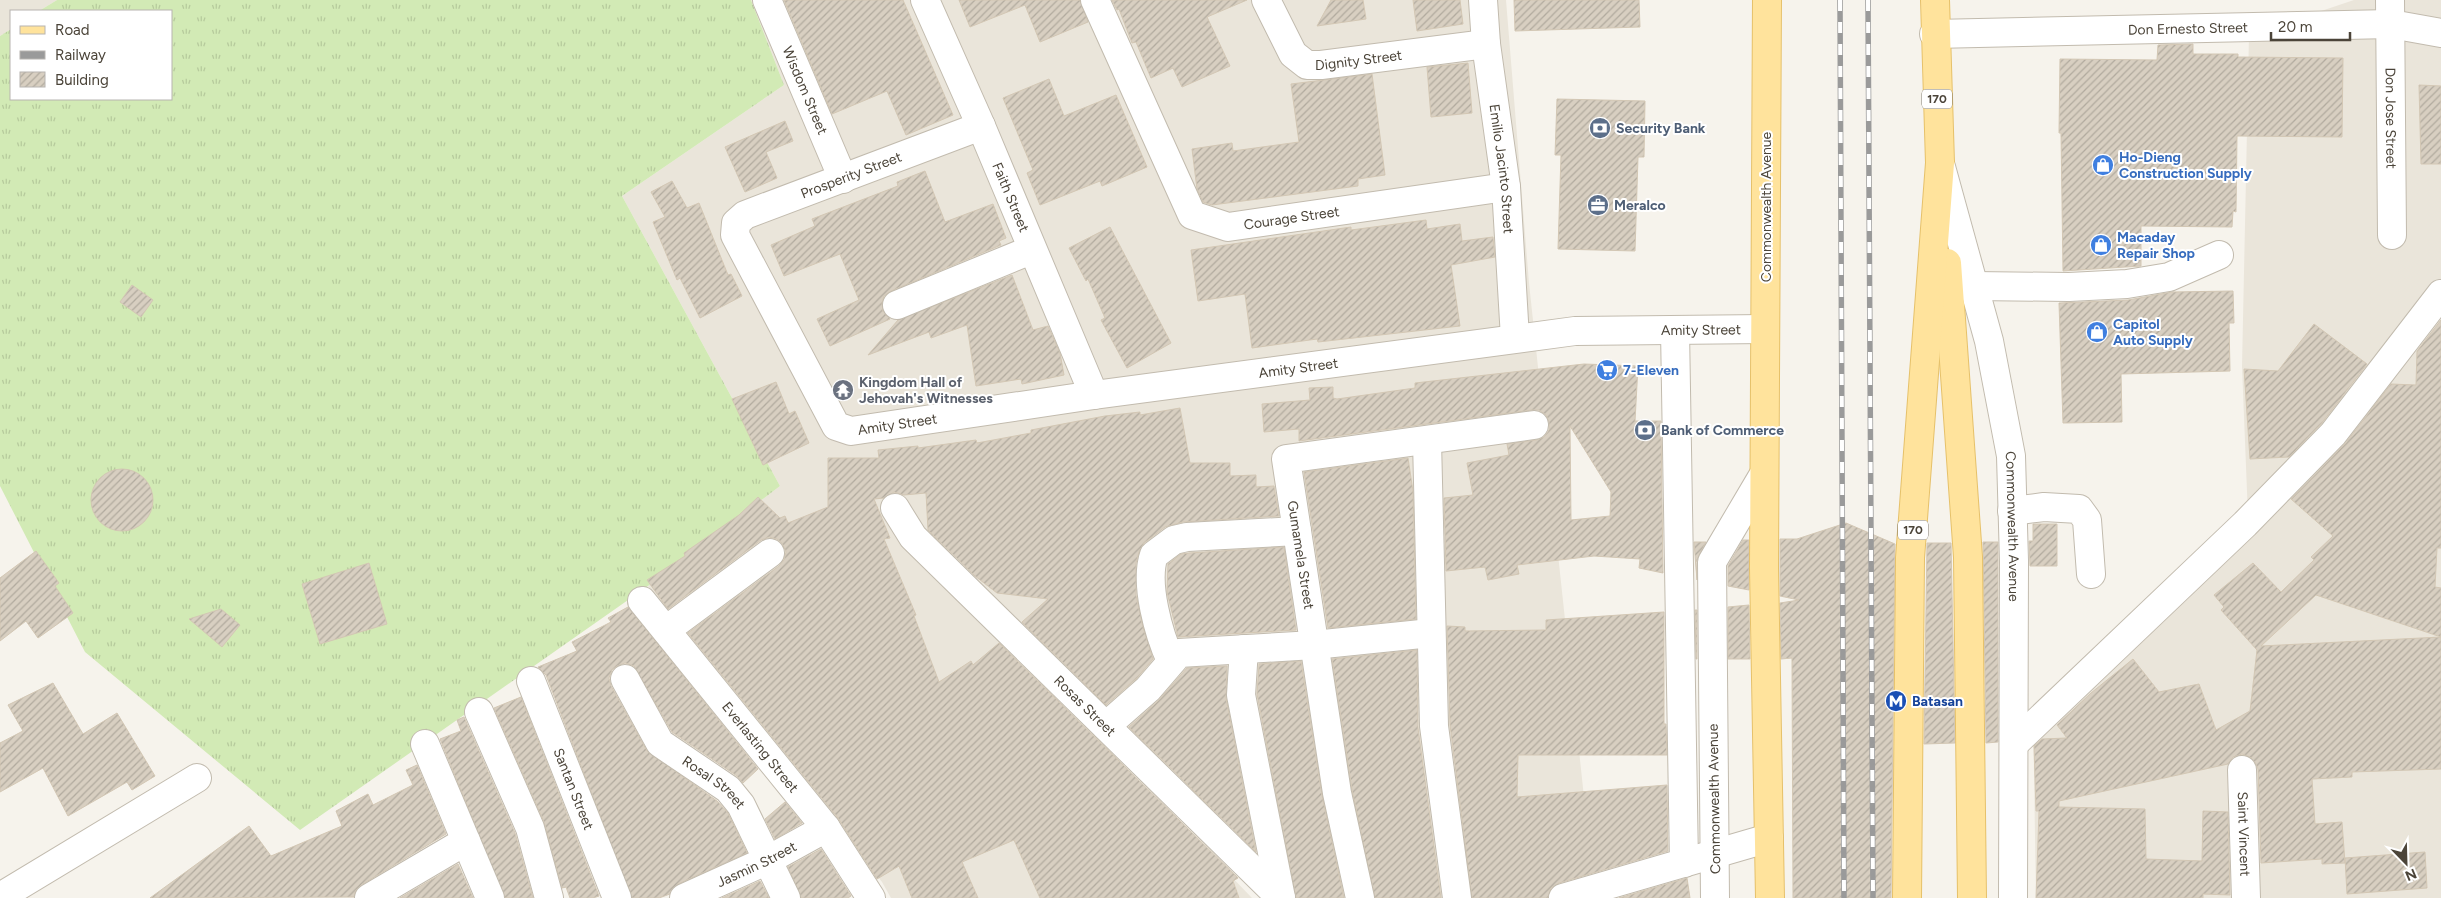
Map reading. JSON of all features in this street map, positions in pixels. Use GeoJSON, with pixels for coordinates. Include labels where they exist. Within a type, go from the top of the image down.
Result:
{"type":"FeatureCollection","features":[{"type":"Feature","properties":{"kind":"main road","name":"Commonwealth Avenue"},"geometry":{"type":"LineString","coordinates":[[1767,0],[1764,474],[1770,898]]}},
{"type":"Feature","properties":{"kind":"main road","name":"Commonwealth Avenue"},"geometry":{"type":"LineString","coordinates":[[1907,898],[1910,558],[1940,163],[1934,34],[1935,0]]}},
{"type":"Feature","properties":{"kind":"main road"},"geometry":{"type":"LineString","coordinates":[[1940,163],[1968,557],[1972,898]]}},
{"type":"Feature","properties":{"kind":"street","name":"Wisdom Street"},"geometry":{"type":"LineString","coordinates":[[767,0],[843,179]]}},
{"type":"Feature","properties":{"kind":"street","name":"Faith Street"},"geometry":{"type":"LineString","coordinates":[[924,0],[981,126],[1031,250],[1094,395]]}},
{"type":"Feature","properties":{"kind":"street","name":"Courage Street"},"geometry":{"type":"LineString","coordinates":[[1095,0],[1192,215],[1228,228],[1506,187]]}},
{"type":"Feature","properties":{"kind":"street","name":"Dignity Street"},"geometry":{"type":"LineString","coordinates":[[1266,0],[1293,54],[1307,65],[1321,65],[1486,44]]}},
{"type":"Feature","properties":{"kind":"street","name":"Emilio Jacinto Street"},"geometry":{"type":"LineString","coordinates":[[1483,0],[1486,44],[1506,187],[1515,338]]}},
{"type":"Feature","properties":{"kind":"street","name":"Don Ernesto Street"},"geometry":{"type":"LineString","coordinates":[[1934,34],[2391,12],[2441,33]]}},
{"type":"Feature","properties":{"kind":"street","name":"Don Jose Street"},"geometry":{"type":"LineString","coordinates":[[2391,12],[2392,235]]}},
{"type":"Feature","properties":{"kind":"street","name":"Prosperity Street"},"geometry":{"type":"LineString","coordinates":[[836,426],[735,235],[736,223],[745,215],[981,126]]}},
{"type":"Feature","properties":{"kind":"street","name":"Commonwealth Avenue"},"geometry":{"type":"LineString","coordinates":[[1940,163],[1989,341],[2011,456],[2012,708],[2015,742],[2013,898]]}},
{"type":"Feature","properties":{"kind":"street"},"geometry":{"type":"LineString","coordinates":[[897,305],[1031,250]]}},
{"type":"Feature","properties":{"kind":"street"},"geometry":{"type":"LineString","coordinates":[[1974,286],[2069,287],[2127,284],[2169,277],[2219,255]]}},
{"type":"Feature","properties":{"kind":"street"},"geometry":{"type":"LineString","coordinates":[[2015,742],[2245,524],[2333,434],[2441,294]]}},
{"type":"Feature","properties":{"kind":"street","name":"Amity Street"},"geometry":{"type":"LineString","coordinates":[[836,426],[851,431],[1094,395],[1576,331],[1765,329]]}},
{"type":"Feature","properties":{"kind":"street"},"geometry":{"type":"LineString","coordinates":[[1675,330],[1684,863]]}},
{"type":"Feature","properties":{"kind":"street","name":"Gumamela Street"},"geometry":{"type":"LineString","coordinates":[[1360,898],[1336,793],[1286,458],[1427,441],[1534,425]]}},
{"type":"Feature","properties":{"kind":"street"},"geometry":{"type":"LineString","coordinates":[[1427,441],[1434,726],[1457,898]]}},
{"type":"Feature","properties":{"kind":"street","name":"Commonwealth Avenue"},"geometry":{"type":"LineString","coordinates":[[1715,898],[1712,562],[1764,474]]}},
{"type":"Feature","properties":{"kind":"street"},"geometry":{"type":"LineString","coordinates":[[2012,511],[2044,507],[2079,509],[2087,520],[2092,574]]}},
{"type":"Feature","properties":{"kind":"street","name":"Rosas Street"},"geometry":{"type":"LineString","coordinates":[[895,508],[913,537],[1281,898]]}},
{"type":"Feature","properties":{"kind":"street"},"geometry":{"type":"LineString","coordinates":[[1171,661],[1160,632],[1150,579],[1154,555],[1174,540],[1187,537],[1297,531]]}},
{"type":"Feature","properties":{"kind":"street"},"geometry":{"type":"LineString","coordinates":[[666,630],[770,552]]}},
{"type":"Feature","properties":{"kind":"street","name":"Everlasting Street"},"geometry":{"type":"LineString","coordinates":[[642,601],[826,828],[871,898]]}},
{"type":"Feature","properties":{"kind":"street"},"geometry":{"type":"LineString","coordinates":[[1106,726],[1148,689],[1179,653],[1314,645],[1431,633]]}},
{"type":"Feature","properties":{"kind":"street"},"geometry":{"type":"LineString","coordinates":[[1244,649],[1241,695],[1281,898]]}},
{"type":"Feature","properties":{"kind":"street"},"geometry":{"type":"LineString","coordinates":[[1681,665],[1712,664]]}},
{"type":"Feature","properties":{"kind":"street","name":"Rosal Street"},"geometry":{"type":"LineString","coordinates":[[626,679],[660,743],[728,789],[741,805],[786,898]]}},
{"type":"Feature","properties":{"kind":"street","name":"Santan Street"},"geometry":{"type":"LineString","coordinates":[[531,681],[617,898]]}},
{"type":"Feature","properties":{"kind":"street"},"geometry":{"type":"LineString","coordinates":[[478,712],[530,828],[550,898]]}},
{"type":"Feature","properties":{"kind":"street"},"geometry":{"type":"LineString","coordinates":[[425,744],[490,898]]}},
{"type":"Feature","properties":{"kind":"street","name":"Saint Vincent"},"geometry":{"type":"LineString","coordinates":[[2242,770],[2246,898]]}},
{"type":"Feature","properties":{"kind":"street"},"geometry":{"type":"LineString","coordinates":[[4,887],[197,778]]}},
{"type":"Feature","properties":{"kind":"street","name":"Jasmin Street"},"geometry":{"type":"LineString","coordinates":[[684,898],[768,860],[826,828]]}},
{"type":"Feature","properties":{"kind":"street"},"geometry":{"type":"LineString","coordinates":[[1563,898],[1769,838]]}},
{"type":"Feature","properties":{"kind":"street"},"geometry":{"type":"LineString","coordinates":[[369,898],[466,841]]}},
{"type":"Feature","properties":{"kind":"shaded area"},"geometry":{"type":"Polygon","coordinates":[[[0,0],[57,0],[41,10],[10,10],[10,30],[0,36],[0,0]]]}},
{"type":"Feature","properties":{"kind":"shaded area"},"geometry":{"type":"Polygon","coordinates":[[[751,0],[1506,0],[1529,283],[1592,872],[1496,898],[1275,898],[913,546],[1252,898],[891,898],[882,882],[648,586],[780,486],[622,196],[784,85],[751,0]]]}},
{"type":"Feature","properties":{"kind":"shaded area"},"geometry":{"type":"Polygon","coordinates":[[[2354,0],[2441,0],[2441,898],[2036,898],[2033,711],[2248,516],[2242,367],[2249,35],[2354,0]]]}},
{"type":"Feature","properties":{"kind":"green space"},"geometry":{"type":"Polygon","coordinates":[[[57,0],[751,0],[784,85],[622,196],[780,486],[648,586],[300,830],[85,652],[0,486],[0,36],[10,30],[10,100],[172,100],[172,10],[41,10],[57,0]]]}},
{"type":"Feature","properties":{"kind":"building"},"geometry":{"type":"Polygon","coordinates":[[[784,0],[903,0],[953,115],[906,135],[887,91],[832,114],[784,0]]]}},
{"type":"Feature","properties":{"kind":"building"},"geometry":{"type":"Polygon","coordinates":[[[959,0],[1080,0],[1088,22],[1040,42],[1025,5],[970,27],[959,0]]]}},
{"type":"Feature","properties":{"kind":"building"},"geometry":{"type":"Polygon","coordinates":[[[1112,0],[1247,0],[1207,17],[1230,66],[1182,87],[1173,68],[1151,78],[1136,42],[1132,43],[1119,9],[1117,10],[1112,0]]]}},
{"type":"Feature","properties":{"kind":"building"},"geometry":{"type":"Polygon","coordinates":[[[1331,0],[1363,0],[1366,19],[1317,26],[1331,0]]]}},
{"type":"Feature","properties":{"kind":"building"},"geometry":{"type":"Polygon","coordinates":[[[1413,0],[1460,0],[1463,24],[1417,31],[1413,0]]]}},
{"type":"Feature","properties":{"kind":"building"},"geometry":{"type":"Polygon","coordinates":[[[1514,0],[1639,0],[1640,27],[1515,31],[1514,0]]]}},
{"type":"Feature","properties":{"kind":"building"},"geometry":{"type":"Polygon","coordinates":[[[2193,44],[2193,54],[2238,54],[2238,57],[2343,58],[2342,137],[2237,136],[2236,212],[2233,211],[2232,227],[2141,226],[2141,266],[2063,271],[2061,133],[2059,133],[2060,59],[2157,60],[2158,45],[2193,44]]]}},
{"type":"Feature","properties":{"kind":"building"},"geometry":{"type":"Polygon","coordinates":[[[1468,63],[1472,113],[1431,117],[1427,67],[1468,63]]]}},
{"type":"Feature","properties":{"kind":"building"},"geometry":{"type":"Polygon","coordinates":[[[1372,74],[1385,175],[1358,179],[1358,186],[1212,205],[1203,202],[1197,189],[1192,149],[1232,143],[1233,151],[1299,142],[1291,84],[1372,74]]]}},
{"type":"Feature","properties":{"kind":"building"},"geometry":{"type":"Polygon","coordinates":[[[1049,79],[1064,116],[1116,95],[1147,167],[1102,186],[1100,181],[1040,205],[1027,173],[1033,170],[1003,98],[1049,79]]]}},
{"type":"Feature","properties":{"kind":"building"},"geometry":{"type":"Polygon","coordinates":[[[2419,85],[2441,86],[2441,164],[2421,164],[2419,85]]]}},
{"type":"Feature","properties":{"kind":"building"},"geometry":{"type":"Polygon","coordinates":[[[1557,99],[1645,101],[1644,157],[1638,157],[1635,251],[1558,249],[1561,155],[1555,155],[1557,99]]]}},
{"type":"Feature","properties":{"kind":"building"},"geometry":{"type":"Polygon","coordinates":[[[785,121],[793,141],[766,152],[777,178],[745,192],[725,147],[785,121]]]}},
{"type":"Feature","properties":{"kind":"building"},"geometry":{"type":"Polygon","coordinates":[[[925,171],[945,222],[993,204],[1006,238],[999,241],[1001,245],[891,291],[884,296],[882,303],[883,311],[890,319],[830,346],[817,319],[859,300],[840,254],[784,276],[771,245],[815,226],[812,219],[898,186],[897,182],[925,171]]]}},
{"type":"Feature","properties":{"kind":"building"},"geometry":{"type":"Polygon","coordinates":[[[672,181],[687,208],[699,203],[728,275],[731,274],[742,296],[700,318],[680,278],[677,280],[653,222],[665,217],[651,192],[672,181]]]}},
{"type":"Feature","properties":{"kind":"building"},"geometry":{"type":"Polygon","coordinates":[[[1426,220],[1427,229],[1460,224],[1462,241],[1493,237],[1495,257],[1451,265],[1460,326],[1318,342],[1317,339],[1252,348],[1245,294],[1198,301],[1191,250],[1351,227],[1351,230],[1426,220]]]}},
{"type":"Feature","properties":{"kind":"building"},"geometry":{"type":"Polygon","coordinates":[[[1110,227],[1171,343],[1127,368],[1101,320],[1105,318],[1088,279],[1086,281],[1069,248],[1110,227]]]}},
{"type":"Feature","properties":{"kind":"building"},"geometry":{"type":"Polygon","coordinates":[[[1012,275],[1033,330],[1048,326],[1060,353],[1064,375],[1022,384],[1021,379],[976,386],[967,325],[931,338],[929,332],[868,355],[898,320],[1012,275]]]}},
{"type":"Feature","properties":{"kind":"building"},"geometry":{"type":"Polygon","coordinates":[[[132,285],[153,300],[141,317],[120,302],[132,285]]]}},
{"type":"Feature","properties":{"kind":"building"},"geometry":{"type":"Polygon","coordinates":[[[2233,291],[2234,323],[2229,323],[2230,371],[2121,374],[2122,422],[2063,423],[2059,303],[2128,300],[2172,292],[2233,291]]]}},
{"type":"Feature","properties":{"kind":"building"},"geometry":{"type":"Polygon","coordinates":[[[2441,320],[2441,548],[2437,548],[2435,587],[2441,588],[2441,637],[2441,769],[2352,772],[2352,777],[2312,779],[2315,824],[2342,822],[2345,863],[2322,864],[2322,859],[2261,863],[2258,769],[2250,757],[2242,754],[2233,757],[2228,764],[2059,801],[2059,807],[2145,809],[2146,859],[2202,861],[2203,811],[2228,812],[2230,895],[2203,894],[2203,898],[2036,898],[2039,811],[2036,811],[2034,746],[2042,739],[2067,738],[2057,725],[2091,693],[2133,659],[2159,692],[2199,684],[2216,730],[2250,711],[2257,650],[2221,610],[2224,607],[2214,595],[2253,563],[2281,592],[2314,560],[2311,557],[2333,536],[2291,499],[2345,444],[2391,384],[2416,385],[2417,351],[2441,320]],[[2316,595],[2261,646],[2441,637],[2316,595]]]}},
{"type":"Feature","properties":{"kind":"building"},"geometry":{"type":"Polygon","coordinates":[[[2314,324],[2367,364],[2321,424],[2289,457],[2250,459],[2244,369],[2278,371],[2314,324]]]}},
{"type":"Feature","properties":{"kind":"building"},"geometry":{"type":"Polygon","coordinates":[[[1584,364],[1638,366],[1635,421],[1661,421],[1663,573],[1639,568],[1640,559],[1594,556],[1517,565],[1519,574],[1488,580],[1485,567],[1446,571],[1444,498],[1473,495],[1467,463],[1509,455],[1507,444],[1544,437],[1549,430],[1549,422],[1546,415],[1539,410],[1299,441],[1299,429],[1264,432],[1262,404],[1310,400],[1309,388],[1333,387],[1333,398],[1337,399],[1415,388],[1415,383],[1584,364]],[[1570,426],[1571,520],[1610,516],[1611,492],[1570,426]]]}},
{"type":"Feature","properties":{"kind":"building"},"geometry":{"type":"Polygon","coordinates":[[[776,382],[789,414],[795,411],[809,443],[763,465],[732,399],[776,382]]]}},
{"type":"Feature","properties":{"kind":"building"},"geometry":{"type":"Polygon","coordinates":[[[1180,408],[1190,463],[1230,463],[1230,476],[1256,475],[1256,487],[1274,486],[1279,516],[1183,522],[1165,527],[1144,543],[1136,563],[1136,595],[1153,659],[1137,678],[1106,705],[1022,622],[1048,599],[997,593],[975,576],[928,530],[926,493],[904,495],[894,492],[884,498],[874,499],[890,538],[884,539],[916,615],[914,616],[939,682],[971,661],[973,665],[999,643],[1238,878],[1233,881],[1239,898],[1040,898],[1014,840],[962,862],[978,898],[912,898],[899,866],[877,879],[838,818],[688,633],[779,566],[784,560],[786,552],[782,543],[777,539],[769,537],[761,540],[668,609],[647,580],[685,556],[684,553],[739,515],[758,497],[780,518],[785,516],[788,523],[828,507],[828,458],[879,458],[878,450],[918,446],[918,448],[976,440],[977,443],[1031,433],[1031,430],[1105,416],[1140,412],[1140,415],[1180,408]]]}},
{"type":"Feature","properties":{"kind":"building"},"geometry":{"type":"Polygon","coordinates":[[[1408,458],[1413,491],[1416,619],[1328,628],[1304,472],[1408,458]]]}},
{"type":"Feature","properties":{"kind":"building"},"geometry":{"type":"Polygon","coordinates":[[[122,469],[134,471],[144,478],[151,488],[153,500],[151,512],[144,522],[134,529],[122,531],[110,529],[100,522],[93,512],[91,500],[93,488],[100,478],[110,471],[122,469]]]}},
{"type":"Feature","properties":{"kind":"building"},"geometry":{"type":"Polygon","coordinates":[[[1846,523],[1895,544],[1891,898],[1793,898],[1792,658],[1781,659],[1780,603],[1799,600],[1780,596],[1780,539],[1797,539],[1846,523]]]}},
{"type":"Feature","properties":{"kind":"building"},"geometry":{"type":"Polygon","coordinates":[[[2033,524],[2057,524],[2057,566],[2030,566],[2029,541],[2033,541],[2033,524]]]}},
{"type":"Feature","properties":{"kind":"building"},"geometry":{"type":"Polygon","coordinates":[[[1743,540],[1749,540],[1749,590],[1728,586],[1728,566],[1743,540]]]}},
{"type":"Feature","properties":{"kind":"building"},"geometry":{"type":"Polygon","coordinates":[[[1694,542],[1706,542],[1696,562],[1697,580],[1694,542]]]}},
{"type":"Feature","properties":{"kind":"building"},"geometry":{"type":"Polygon","coordinates":[[[1983,542],[1998,542],[1998,742],[1986,743],[1983,542]]]}},
{"type":"Feature","properties":{"kind":"building"},"geometry":{"type":"Polygon","coordinates":[[[1927,543],[1951,543],[1955,743],[1924,744],[1927,543]]]}},
{"type":"Feature","properties":{"kind":"building"},"geometry":{"type":"Polygon","coordinates":[[[1284,547],[1296,630],[1178,637],[1167,592],[1168,564],[1181,554],[1284,547]]]}},
{"type":"Feature","properties":{"kind":"building"},"geometry":{"type":"Polygon","coordinates":[[[36,551],[59,583],[55,586],[73,613],[38,638],[26,621],[0,641],[0,578],[36,551]]]}},
{"type":"Feature","properties":{"kind":"building"},"geometry":{"type":"Polygon","coordinates":[[[369,563],[387,624],[320,644],[302,584],[369,563]]]}},
{"type":"Feature","properties":{"kind":"building"},"geometry":{"type":"Polygon","coordinates":[[[1749,605],[1750,659],[1728,659],[1728,607],[1749,605]]]}},
{"type":"Feature","properties":{"kind":"building"},"geometry":{"type":"Polygon","coordinates":[[[628,607],[758,769],[743,783],[737,776],[672,732],[634,666],[625,663],[612,670],[609,678],[611,686],[647,751],[717,801],[728,813],[747,853],[678,884],[670,894],[659,898],[632,898],[546,675],[538,667],[577,651],[572,642],[611,622],[608,618],[628,607]]]}},
{"type":"Feature","properties":{"kind":"building"},"geometry":{"type":"Polygon","coordinates":[[[221,609],[240,625],[222,647],[189,619],[221,609]]]}},
{"type":"Feature","properties":{"kind":"building"},"geometry":{"type":"Polygon","coordinates":[[[1695,610],[1697,610],[1697,659],[1696,659],[1695,610]]]}},
{"type":"Feature","properties":{"kind":"building"},"geometry":{"type":"Polygon","coordinates":[[[1664,612],[1664,724],[1666,724],[1667,755],[1518,755],[1517,797],[1667,785],[1668,851],[1559,883],[1551,888],[1548,898],[1472,898],[1450,725],[1447,626],[1465,627],[1465,631],[1546,630],[1546,620],[1664,612]]]}},
{"type":"Feature","properties":{"kind":"building"},"geometry":{"type":"Polygon","coordinates":[[[1417,650],[1418,728],[1441,898],[1375,898],[1352,790],[1332,659],[1417,650]]]}},
{"type":"Feature","properties":{"kind":"building"},"geometry":{"type":"Polygon","coordinates":[[[1301,661],[1322,795],[1344,898],[1296,898],[1257,694],[1259,664],[1301,661]]]}},
{"type":"Feature","properties":{"kind":"building"},"geometry":{"type":"Polygon","coordinates":[[[1227,666],[1226,698],[1256,852],[1129,727],[1158,701],[1187,668],[1227,666]]]}},
{"type":"Feature","properties":{"kind":"building"},"geometry":{"type":"Polygon","coordinates":[[[53,683],[83,734],[117,713],[155,776],[132,790],[127,782],[68,816],[43,768],[0,792],[0,743],[23,731],[8,705],[53,683]]]}},
{"type":"Feature","properties":{"kind":"building"},"geometry":{"type":"Polygon","coordinates":[[[521,697],[599,896],[593,898],[570,898],[566,887],[562,888],[544,822],[494,708],[521,697]]]}},
{"type":"Feature","properties":{"kind":"building"},"geometry":{"type":"Polygon","coordinates":[[[464,717],[515,833],[533,898],[505,898],[440,739],[461,731],[457,720],[464,717]]]}},
{"type":"Feature","properties":{"kind":"building"},"geometry":{"type":"Polygon","coordinates":[[[417,765],[446,834],[361,885],[356,890],[354,897],[150,898],[249,826],[271,856],[342,826],[336,811],[368,794],[373,805],[413,785],[406,770],[417,765]]]}},
{"type":"Feature","properties":{"kind":"building"},"geometry":{"type":"Polygon","coordinates":[[[785,802],[802,823],[775,839],[765,819],[785,802]]]}},
{"type":"Feature","properties":{"kind":"building"},"geometry":{"type":"Polygon","coordinates":[[[821,849],[851,896],[848,898],[801,898],[788,867],[821,849]]]}},
{"type":"Feature","properties":{"kind":"building"},"geometry":{"type":"Polygon","coordinates":[[[2425,852],[2427,888],[2347,894],[2345,858],[2425,852]]]}},
{"type":"Feature","properties":{"kind":"building"},"geometry":{"type":"Polygon","coordinates":[[[458,864],[473,898],[400,898],[458,864]]]}},
{"type":"Feature","properties":{"kind":"building"},"geometry":{"type":"Polygon","coordinates":[[[1687,878],[1690,898],[1619,898],[1687,878]]]}},
{"type":"Feature","properties":{"kind":"building"},"geometry":{"type":"Polygon","coordinates":[[[760,881],[769,898],[722,898],[760,881]]]}},
{"type":"Feature","properties":{"kind":"railway"},"geometry":{"type":"LineString","coordinates":[[1840,0],[1844,898]]}},
{"type":"Feature","properties":{"kind":"railway"},"geometry":{"type":"LineString","coordinates":[[1868,0],[1873,898]]}},
{"type":"Feature","properties":{"kind":"place","name":"Security Bank"},"geometry":{"type":"Point","coordinates":[1600,128]}},
{"type":"Feature","properties":{"kind":"place","name":"Ho-Dieng Construction Supply"},"geometry":{"type":"Point","coordinates":[2103,165]}},
{"type":"Feature","properties":{"kind":"place","name":"Meralco"},"geometry":{"type":"Point","coordinates":[1598,205]}},
{"type":"Feature","properties":{"kind":"place","name":"Macaday Repair Shop"},"geometry":{"type":"Point","coordinates":[2101,245]}},
{"type":"Feature","properties":{"kind":"place","name":"Capitol Auto Supply"},"geometry":{"type":"Point","coordinates":[2097,332]}},
{"type":"Feature","properties":{"kind":"place","name":"7-Eleven"},"geometry":{"type":"Point","coordinates":[1607,370]}},
{"type":"Feature","properties":{"kind":"place","name":"Kingdom Hall of Jehovah's Witnesses"},"geometry":{"type":"Point","coordinates":[843,390]}},
{"type":"Feature","properties":{"kind":"place","name":"Bank of Commerce"},"geometry":{"type":"Point","coordinates":[1645,430]}},
{"type":"Feature","properties":{"kind":"place","name":"Batasan"},"geometry":{"type":"Point","coordinates":[1896,701]}}]}
